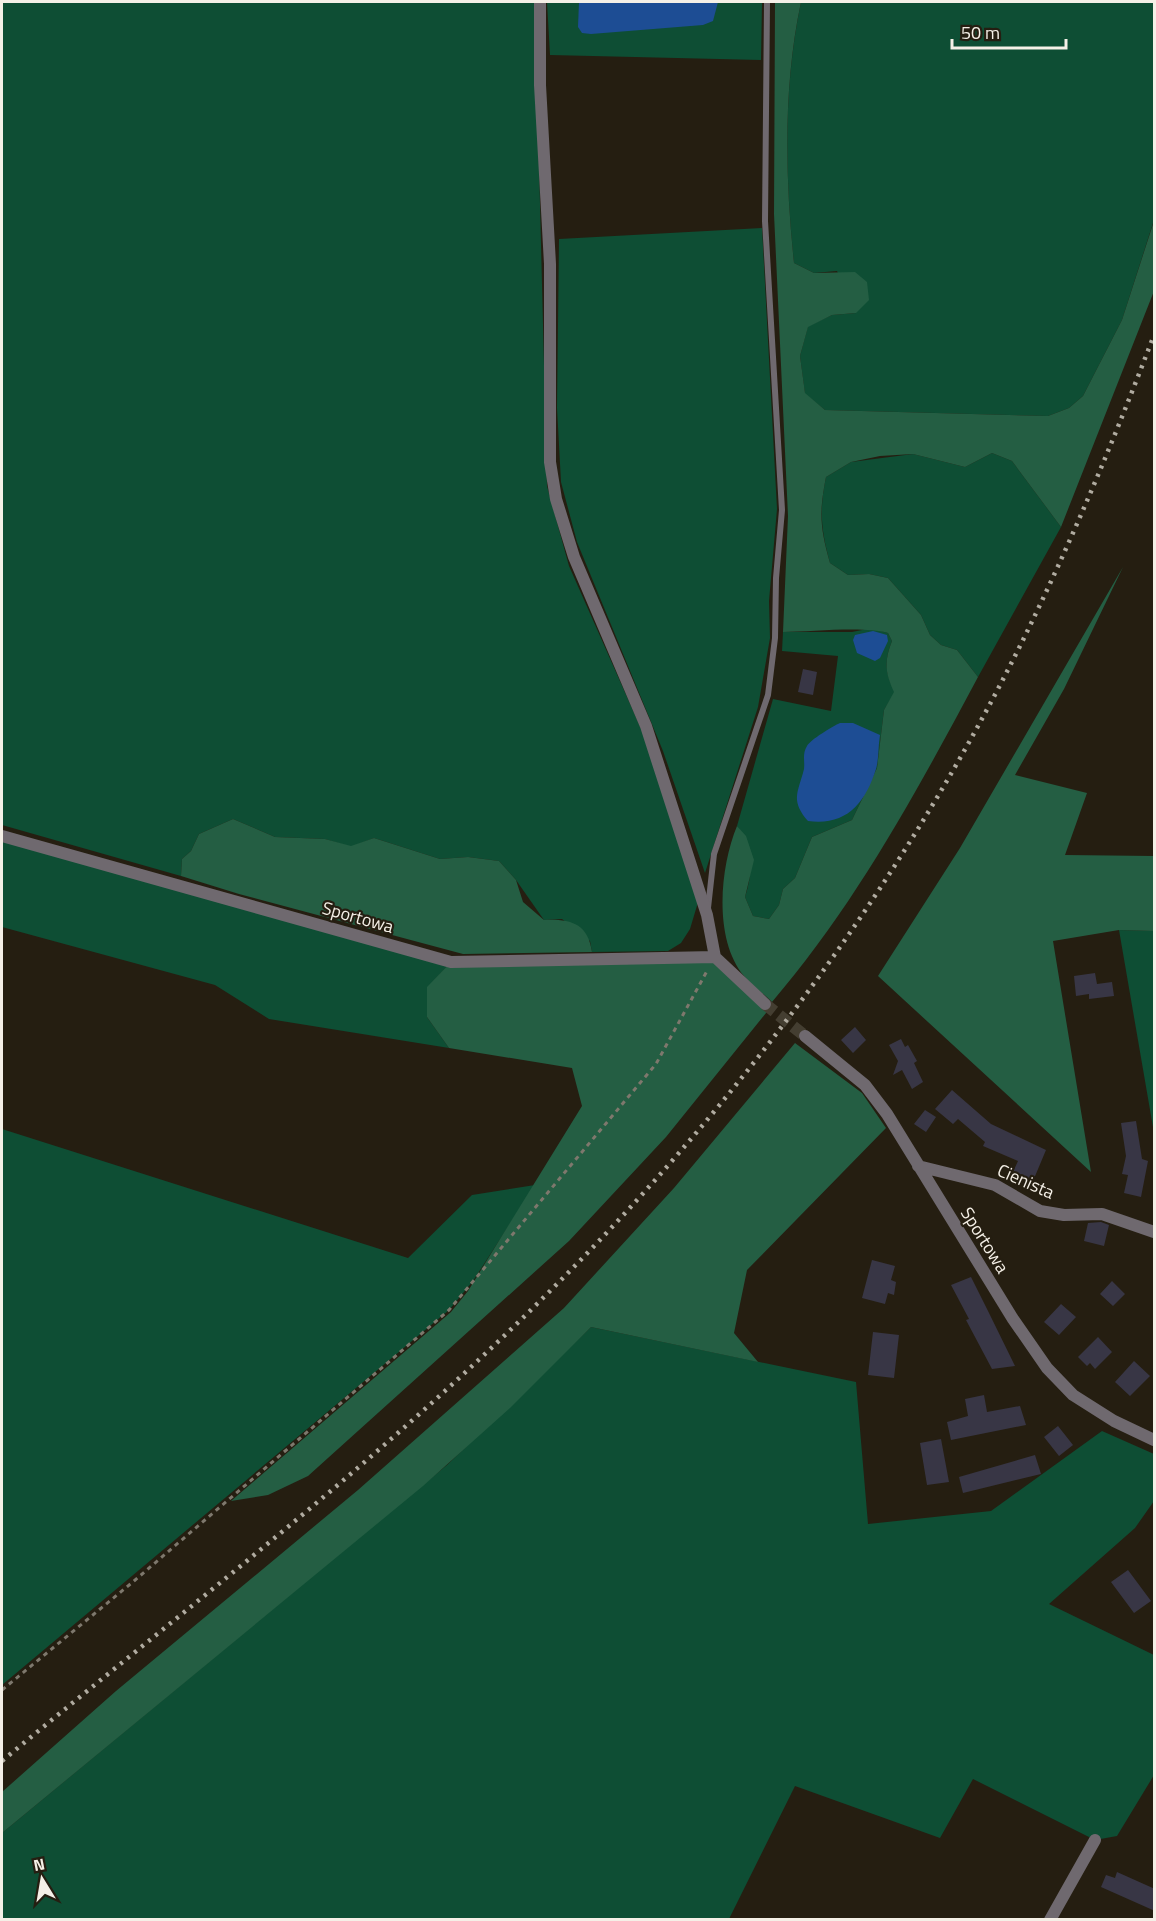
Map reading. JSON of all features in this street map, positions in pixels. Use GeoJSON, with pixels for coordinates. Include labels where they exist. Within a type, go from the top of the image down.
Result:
{"type":"FeatureCollection","features":[{"type":"Feature","properties":{"kind":"street"},"geometry":{"type":"LineString","coordinates":[[540,2],[540,85],[550,264],[550,462],[556,499],[574,558],[646,726],[707,915],[715,957],[765,1004]]}},
{"type":"Feature","properties":{"kind":"street","name":"Sportowa"},"geometry":{"type":"LineString","coordinates":[[2,836],[451,962],[715,957]]}},
{"type":"Feature","properties":{"kind":"street","name":"Sportowa"},"geometry":{"type":"LineString","coordinates":[[805,1036],[865,1085],[1047,1368],[1073,1395],[1114,1421],[1155,1440]]}},
{"type":"Feature","properties":{"kind":"street","name":"Cienista"},"geometry":{"type":"LineString","coordinates":[[918,1166],[995,1185],[1040,1211],[1064,1215],[1101,1214],[1155,1232]]}},
{"type":"Feature","properties":{"kind":"street"},"geometry":{"type":"LineString","coordinates":[[1050,1920],[1095,1840]]}},
{"type":"Feature","properties":{"kind":"lane"},"geometry":{"type":"LineString","coordinates":[[707,915],[714,854],[768,695],[775,638],[776,578],[782,510],[765,221],[767,2]]}},
{"type":"Feature","properties":{"kind":"path"},"geometry":{"type":"LineString","coordinates":[[2,1690],[134,1581],[449,1310],[656,1064],[715,957]]}},
{"type":"Feature","properties":{"kind":"green space"},"geometry":{"type":"Polygon","coordinates":[[[2,2],[535,2],[547,486],[569,566],[643,733],[699,899],[690,929],[681,943],[668,951],[592,952],[590,941],[562,919],[544,920],[516,880],[499,861],[468,857],[440,859],[374,838],[351,847],[325,839],[275,837],[233,819],[199,834],[191,851],[182,859],[181,876],[2,825],[2,2]]]}},
{"type":"Feature","properties":{"kind":"green space"},"geometry":{"type":"Polygon","coordinates":[[[547,2],[762,2],[761,60],[550,55],[547,2]]]}},
{"type":"Feature","properties":{"kind":"green space"},"geometry":{"type":"Polygon","coordinates":[[[775,2],[801,2],[791,66],[787,132],[794,263],[814,273],[855,272],[867,282],[869,300],[856,313],[832,315],[808,327],[800,356],[805,393],[825,410],[1048,416],[1069,408],[1083,396],[1122,320],[1154,221],[1154,291],[1061,527],[1012,461],[992,453],[965,467],[913,454],[880,456],[851,462],[826,477],[822,520],[830,563],[848,575],[869,574],[888,578],[921,615],[930,635],[941,645],[957,650],[978,677],[884,846],[831,926],[772,1002],[744,976],[734,961],[727,943],[722,902],[727,862],[737,826],[746,836],[754,860],[745,897],[753,916],[769,919],[779,905],[783,889],[795,878],[812,837],[852,820],[877,768],[884,710],[894,692],[887,667],[892,641],[888,633],[852,630],[783,632],[788,516],[774,214],[775,2]]]}},
{"type":"Feature","properties":{"kind":"green space"},"geometry":{"type":"Polygon","coordinates":[[[801,2],[1154,2],[1154,220],[1122,320],[1083,396],[1069,408],[1048,416],[825,410],[805,394],[800,356],[808,326],[832,315],[856,313],[837,271],[814,273],[794,263],[787,132],[791,67],[801,2]]]}},
{"type":"Feature","properties":{"kind":"green space"},"geometry":{"type":"Polygon","coordinates":[[[762,228],[777,509],[769,601],[770,638],[758,707],[705,873],[663,751],[577,542],[561,482],[557,408],[559,239],[762,228]]]}},
{"type":"Feature","properties":{"kind":"green space"},"geometry":{"type":"Polygon","coordinates":[[[992,453],[1012,461],[1061,527],[978,677],[957,650],[941,645],[930,635],[921,615],[888,578],[869,574],[848,575],[830,563],[823,530],[822,500],[826,477],[851,462],[913,454],[965,467],[992,453]]]}},
{"type":"Feature","properties":{"kind":"green space"},"geometry":{"type":"Polygon","coordinates":[[[1123,567],[1064,689],[1015,775],[1087,793],[1065,855],[1154,856],[1154,931],[1119,930],[1053,941],[1091,1172],[878,976],[960,848],[1123,567]]]}},
{"type":"Feature","properties":{"kind":"green space"},"geometry":{"type":"Polygon","coordinates":[[[872,628],[888,633],[892,641],[887,667],[895,692],[884,710],[877,768],[852,820],[812,837],[795,878],[783,889],[779,905],[769,919],[753,916],[745,897],[750,879],[749,851],[747,842],[737,826],[773,699],[831,711],[838,656],[782,651],[783,632],[852,632],[872,628]]]}},
{"type":"Feature","properties":{"kind":"green space"},"geometry":{"type":"Polygon","coordinates":[[[233,819],[275,837],[325,839],[351,846],[374,838],[440,859],[468,857],[499,861],[516,880],[523,902],[544,920],[562,920],[582,929],[590,942],[592,952],[463,954],[239,894],[181,876],[182,859],[191,851],[199,834],[233,819]]]}},
{"type":"Feature","properties":{"kind":"green space"},"geometry":{"type":"Polygon","coordinates":[[[2,841],[451,962],[427,988],[427,1017],[449,1048],[269,1019],[215,985],[2,927],[2,841]]]}},
{"type":"Feature","properties":{"kind":"green space"},"geometry":{"type":"Polygon","coordinates":[[[1119,930],[1154,931],[1154,1133],[1119,930]]]}},
{"type":"Feature","properties":{"kind":"green space"},"geometry":{"type":"Polygon","coordinates":[[[715,957],[770,1008],[666,1137],[569,1241],[308,1476],[268,1495],[231,1501],[451,1312],[468,1291],[582,1106],[572,1068],[449,1048],[427,1017],[427,987],[451,962],[715,957]]]}},
{"type":"Feature","properties":{"kind":"green space"},"geometry":{"type":"Polygon","coordinates":[[[795,1043],[862,1093],[886,1128],[747,1270],[734,1333],[758,1362],[591,1327],[510,1408],[423,1486],[2,1833],[2,1792],[116,1691],[358,1490],[564,1308],[674,1188],[795,1043]]]}},
{"type":"Feature","properties":{"kind":"green space"},"geometry":{"type":"Polygon","coordinates":[[[2,1129],[408,1258],[472,1195],[535,1185],[473,1281],[449,1310],[2,1685],[2,1129]]]}},
{"type":"Feature","properties":{"kind":"green space"},"geometry":{"type":"Polygon","coordinates":[[[591,1327],[856,1382],[868,1524],[991,1511],[1102,1431],[1154,1454],[1154,1501],[1135,1528],[1049,1604],[1154,1655],[1154,1775],[1117,1836],[1095,1840],[973,1779],[940,1838],[795,1786],[729,1919],[2,1920],[2,1833],[447,1465],[591,1327]]]}},
{"type":"Feature","properties":{"kind":"water"},"geometry":{"type":"Polygon","coordinates":[[[579,2],[718,2],[713,21],[703,25],[591,34],[582,33],[578,27],[579,2]]]}},
{"type":"Feature","properties":{"kind":"water"},"geometry":{"type":"Polygon","coordinates":[[[873,631],[887,635],[888,641],[880,658],[875,661],[857,653],[853,640],[855,635],[873,631]]]}},
{"type":"Feature","properties":{"kind":"water"},"geometry":{"type":"Polygon","coordinates":[[[840,723],[853,723],[880,735],[876,769],[866,793],[852,810],[833,820],[808,821],[797,802],[804,769],[805,749],[817,737],[840,723]]]}},
{"type":"Feature","properties":{"kind":"building"},"geometry":{"type":"Polygon","coordinates":[[[803,669],[817,672],[813,695],[798,692],[803,669]]]}},
{"type":"Feature","properties":{"kind":"building"},"geometry":{"type":"Polygon","coordinates":[[[1095,973],[1097,984],[1112,982],[1114,996],[1089,999],[1089,994],[1076,996],[1074,976],[1095,973]]]}},
{"type":"Feature","properties":{"kind":"building"},"geometry":{"type":"Polygon","coordinates":[[[855,1027],[866,1040],[853,1053],[841,1040],[855,1027]]]}},
{"type":"Feature","properties":{"kind":"building"},"geometry":{"type":"Polygon","coordinates":[[[901,1039],[905,1047],[908,1045],[917,1061],[914,1063],[923,1082],[912,1089],[902,1070],[893,1075],[898,1061],[889,1045],[901,1039]]]}},
{"type":"Feature","properties":{"kind":"building"},"geometry":{"type":"Polygon","coordinates":[[[952,1090],[991,1124],[1046,1150],[1033,1181],[1013,1172],[1018,1161],[983,1146],[985,1142],[958,1119],[953,1124],[935,1109],[952,1090]]]}},
{"type":"Feature","properties":{"kind":"building"},"geometry":{"type":"Polygon","coordinates":[[[925,1110],[936,1117],[926,1132],[914,1124],[925,1110]]]}},
{"type":"Feature","properties":{"kind":"building"},"geometry":{"type":"Polygon","coordinates":[[[1136,1121],[1142,1159],[1148,1161],[1141,1197],[1124,1193],[1128,1175],[1122,1174],[1126,1156],[1121,1123],[1136,1121]]]}},
{"type":"Feature","properties":{"kind":"building"},"geometry":{"type":"Polygon","coordinates":[[[1101,1222],[1109,1225],[1104,1246],[1084,1241],[1088,1223],[1101,1222]]]}},
{"type":"Feature","properties":{"kind":"building"},"geometry":{"type":"Polygon","coordinates":[[[872,1260],[895,1266],[891,1280],[896,1282],[894,1295],[888,1293],[885,1304],[862,1298],[872,1260]]]}},
{"type":"Feature","properties":{"kind":"building"},"geometry":{"type":"Polygon","coordinates":[[[971,1277],[1015,1366],[992,1369],[966,1320],[969,1319],[951,1285],[971,1277]]]}},
{"type":"Feature","properties":{"kind":"building"},"geometry":{"type":"Polygon","coordinates":[[[1112,1281],[1125,1294],[1113,1306],[1100,1294],[1112,1281]]]}},
{"type":"Feature","properties":{"kind":"building"},"geometry":{"type":"Polygon","coordinates":[[[1061,1304],[1076,1317],[1059,1335],[1044,1322],[1061,1304]]]}},
{"type":"Feature","properties":{"kind":"building"},"geometry":{"type":"Polygon","coordinates":[[[873,1332],[899,1335],[894,1378],[868,1375],[873,1332]]]}},
{"type":"Feature","properties":{"kind":"building"},"geometry":{"type":"Polygon","coordinates":[[[1098,1337],[1112,1352],[1095,1369],[1090,1363],[1087,1366],[1078,1357],[1098,1337]]]}},
{"type":"Feature","properties":{"kind":"building"},"geometry":{"type":"Polygon","coordinates":[[[1134,1361],[1150,1376],[1130,1396],[1115,1382],[1134,1361]]]}},
{"type":"Feature","properties":{"kind":"building"},"geometry":{"type":"Polygon","coordinates":[[[984,1395],[987,1412],[1020,1406],[1026,1425],[951,1440],[947,1422],[968,1416],[965,1399],[984,1395]]]}},
{"type":"Feature","properties":{"kind":"building"},"geometry":{"type":"Polygon","coordinates":[[[1058,1426],[1073,1445],[1059,1456],[1044,1437],[1058,1426]]]}},
{"type":"Feature","properties":{"kind":"building"},"geometry":{"type":"Polygon","coordinates":[[[941,1439],[949,1482],[927,1485],[920,1443],[941,1439]]]}},
{"type":"Feature","properties":{"kind":"building"},"geometry":{"type":"Polygon","coordinates":[[[1035,1455],[1041,1474],[963,1493],[959,1477],[1035,1455]]]}},
{"type":"Feature","properties":{"kind":"building"},"geometry":{"type":"Polygon","coordinates":[[[1128,1570],[1151,1601],[1134,1613],[1111,1582],[1128,1570]]]}},
{"type":"Feature","properties":{"kind":"building"},"geometry":{"type":"Polygon","coordinates":[[[1117,1872],[1155,1889],[1155,1911],[1101,1887],[1106,1875],[1115,1878],[1117,1872]]]}},
{"type":"Feature","properties":{"kind":"tunnel"},"geometry":{"type":"LineString","coordinates":[[765,1004],[805,1036]]}},
{"type":"Feature","properties":{"kind":"railway"},"geometry":{"type":"LineString","coordinates":[[2,1761],[350,1475],[484,1355],[619,1220],[686,1145],[750,1067],[811,987],[869,904],[924,820],[974,733],[1021,644],[1075,530],[1154,335]]}}]}
